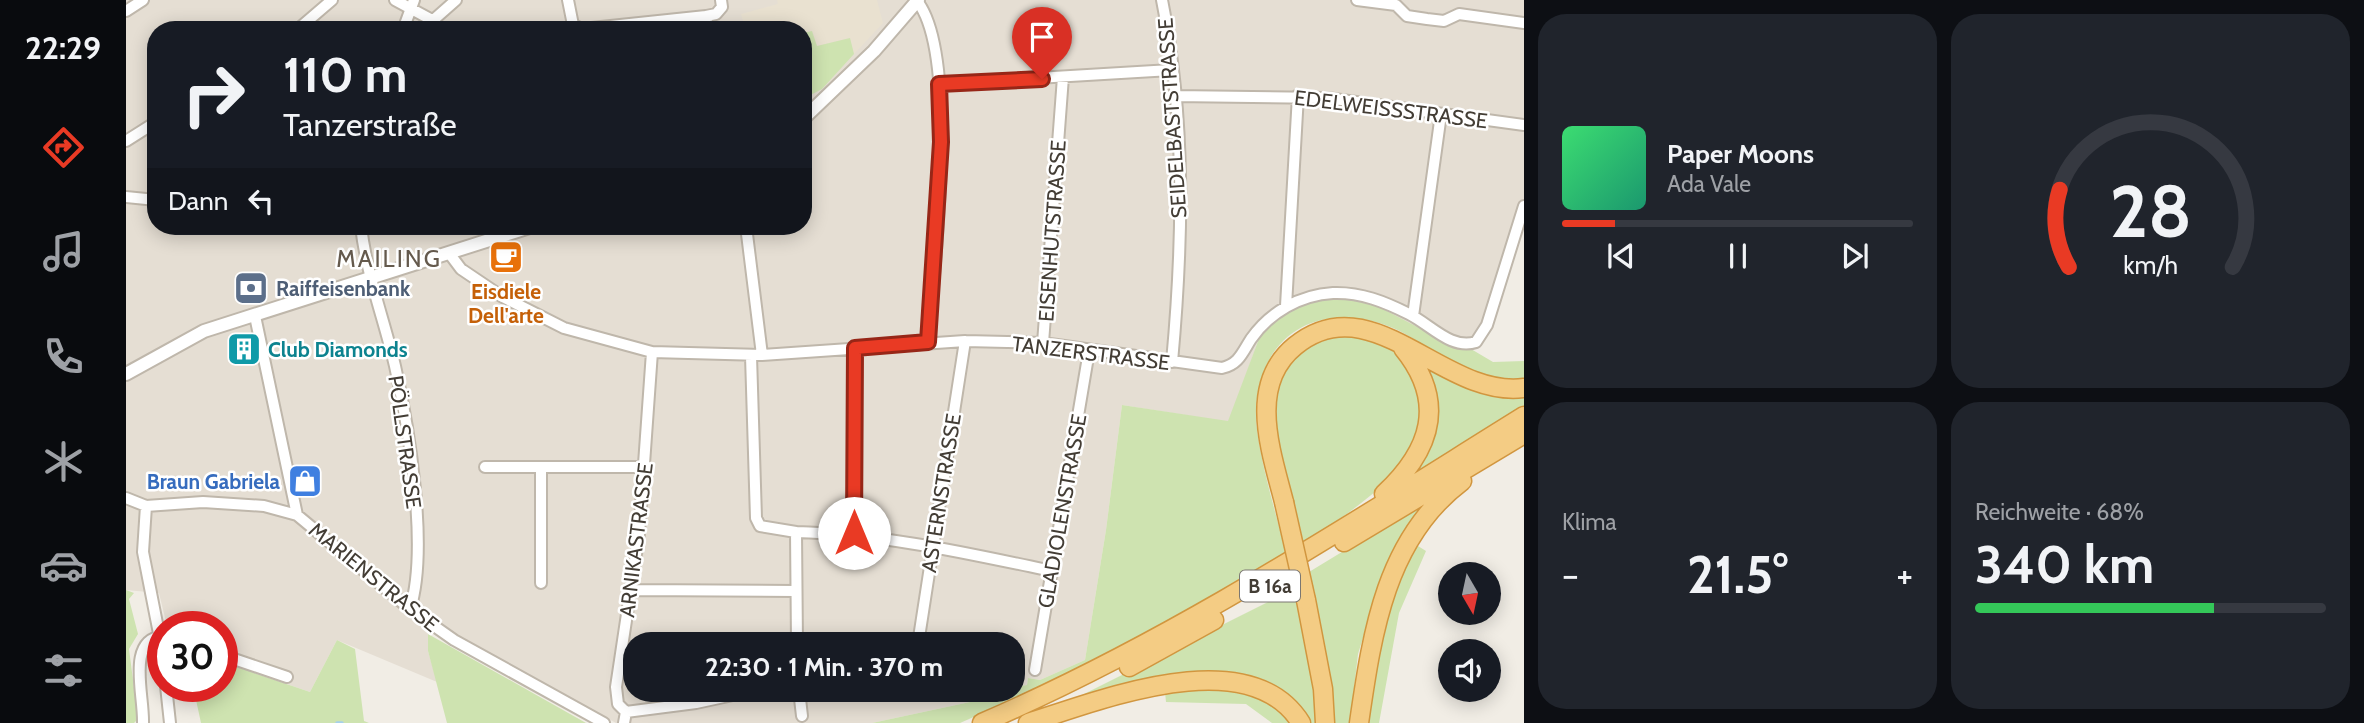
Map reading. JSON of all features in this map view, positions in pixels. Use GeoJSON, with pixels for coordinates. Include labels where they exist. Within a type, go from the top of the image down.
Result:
{"type":"FeatureCollection","features":[{"type":"Feature","properties":{"kind":"highway"},"geometry":{"type":"LineString","coordinates":[[1325,723],[1323,689],[1306,600],[1269,441],[1266,405],[1269,384],[1285,354],[1307,337],[1340,326],[1377,332],[1451,371],[1491,386],[1511,390],[1524,388]]}},
{"type":"Feature","properties":{"kind":"highway"},"geometry":{"type":"LineString","coordinates":[[1357,520],[1411,466],[1426,435],[1428,402],[1424,386],[1412,360],[1401,345]]}},
{"type":"Feature","properties":{"kind":"highway","name":"B 16a"},"geometry":{"type":"LineString","coordinates":[[982,723],[1101,670],[1266,576],[1524,416]]}},
{"type":"Feature","properties":{"kind":"highway"},"geometry":{"type":"LineString","coordinates":[[1359,723],[1377,618],[1385,591],[1406,545],[1435,506],[1454,487],[1524,434]]}},
{"type":"Feature","properties":{"kind":"highway","name":"B 16a"},"geometry":{"type":"LineString","coordinates":[[1008,723],[1167,648],[1524,434]]}},
{"type":"Feature","properties":{"kind":"highway"},"geometry":{"type":"LineString","coordinates":[[1028,723],[1146,689],[1225,680],[1255,685],[1275,694],[1301,723]]}},
{"type":"Feature","properties":{"kind":"street"},"geometry":{"type":"LineString","coordinates":[[308,21],[332,0]]}},
{"type":"Feature","properties":{"kind":"street"},"geometry":{"type":"LineString","coordinates":[[395,0],[412,5],[432,20],[456,0]]}},
{"type":"Feature","properties":{"kind":"street"},"geometry":{"type":"LineString","coordinates":[[568,0],[572,21]]}},
{"type":"Feature","properties":{"kind":"street"},"geometry":{"type":"LineString","coordinates":[[658,21],[716,15],[722,7],[721,0]]}},
{"type":"Feature","properties":{"kind":"street","name":"SEIDELBASTSTRASSE"},"geometry":{"type":"LineString","coordinates":[[1162,0],[1182,192],[1180,281],[1172,362]]}},
{"type":"Feature","properties":{"kind":"street"},"geometry":{"type":"LineString","coordinates":[[1357,0],[1396,5],[1408,16],[1427,19],[1444,21],[1459,14],[1524,23]]}},
{"type":"Feature","properties":{"kind":"street"},"geometry":{"type":"LineString","coordinates":[[126,11],[140,1]]}},
{"type":"Feature","properties":{"kind":"street"},"geometry":{"type":"LineString","coordinates":[[812,110],[874,51],[917,1],[928,19],[939,84],[941,142],[928,342]]}},
{"type":"Feature","properties":{"kind":"street"},"geometry":{"type":"LineString","coordinates":[[706,16],[707,21]]}},
{"type":"Feature","properties":{"kind":"street"},"geometry":{"type":"LineString","coordinates":[[939,84],[1171,70]]}},
{"type":"Feature","properties":{"kind":"street","name":"EISENHUTSTRASSE"},"geometry":{"type":"LineString","coordinates":[[1043,343],[1063,77]]}},
{"type":"Feature","properties":{"kind":"street"},"geometry":{"type":"LineString","coordinates":[[1286,306],[1298,95]]}},
{"type":"Feature","properties":{"kind":"street","name":"EDELWEISSSTRASSE"},"geometry":{"type":"LineString","coordinates":[[1174,96],[1298,95],[1524,125]]}},
{"type":"Feature","properties":{"kind":"street"},"geometry":{"type":"LineString","coordinates":[[1413,316],[1441,114]]}},
{"type":"Feature","properties":{"kind":"street"},"geometry":{"type":"LineString","coordinates":[[126,141],[147,128]]}},
{"type":"Feature","properties":{"kind":"street"},"geometry":{"type":"LineString","coordinates":[[126,197],[147,199]]}},
{"type":"Feature","properties":{"kind":"street","name":"TANZERSTRASSE"},"geometry":{"type":"LineString","coordinates":[[449,253],[461,269],[501,296],[564,328],[652,352],[757,356],[928,342],[1043,343],[1209,368],[1232,366],[1260,328],[1286,306],[1304,298],[1351,293],[1367,296],[1413,316],[1457,344],[1468,345],[1483,336],[1524,206]]}},
{"type":"Feature","properties":{"kind":"street","name":"PÖLLSTRASSE"},"geometry":{"type":"LineString","coordinates":[[362,235],[363,249],[396,368],[411,461],[416,569],[410,609]]}},
{"type":"Feature","properties":{"kind":"street"},"geometry":{"type":"LineString","coordinates":[[126,374],[179,342],[505,235]]}},
{"type":"Feature","properties":{"kind":"street"},"geometry":{"type":"LineString","coordinates":[[748,235],[757,356],[756,518],[760,526],[771,530],[796,532],[854,533],[933,545],[1052,571]]}},
{"type":"Feature","properties":{"kind":"street"},"geometry":{"type":"LineString","coordinates":[[255,316],[297,515]]}},
{"type":"Feature","properties":{"kind":"street","name":"ASTERNSTRASSE"},"geometry":{"type":"LineString","coordinates":[[920,632],[965,341]]}},
{"type":"Feature","properties":{"kind":"street"},"geometry":{"type":"LineString","coordinates":[[854,533],[855,348]]}},
{"type":"Feature","properties":{"kind":"street","name":"GLADIOLENSTRASSE"},"geometry":{"type":"LineString","coordinates":[[1035,670],[1089,351]]}},
{"type":"Feature","properties":{"kind":"street","name":"ARNIKASTRASSE"},"geometry":{"type":"LineString","coordinates":[[625,717],[618,704],[616,687],[632,590],[645,467],[652,352]]}},
{"type":"Feature","properties":{"kind":"street"},"geometry":{"type":"LineString","coordinates":[[485,467],[645,467]]}},
{"type":"Feature","properties":{"kind":"street"},"geometry":{"type":"LineString","coordinates":[[541,467],[541,583]]}},
{"type":"Feature","properties":{"kind":"street","name":"MARIENSTRASSE"},"geometry":{"type":"LineString","coordinates":[[126,498],[146,506],[203,502],[264,506],[297,515],[410,609],[454,640],[604,723]]}},
{"type":"Feature","properties":{"kind":"street"},"geometry":{"type":"LineString","coordinates":[[146,506],[143,552],[156,611]]}},
{"type":"Feature","properties":{"kind":"street"},"geometry":{"type":"LineString","coordinates":[[796,532],[797,632]]}},
{"type":"Feature","properties":{"kind":"street"},"geometry":{"type":"LineString","coordinates":[[632,590],[796,591]]}},
{"type":"Feature","properties":{"kind":"street"},"geometry":{"type":"LineString","coordinates":[[143,723],[135,656],[140,645],[147,640]]}},
{"type":"Feature","properties":{"kind":"street"},"geometry":{"type":"LineString","coordinates":[[238,660],[287,677]]}},
{"type":"Feature","properties":{"kind":"street"},"geometry":{"type":"LineString","coordinates":[[168,702],[170,722]]}},
{"type":"Feature","properties":{"kind":"street"},"geometry":{"type":"LineString","coordinates":[[625,717],[701,702]]}},
{"type":"Feature","properties":{"kind":"street"},"geometry":{"type":"LineString","coordinates":[[800,702],[802,716]]}},
{"type":"Feature","properties":{"kind":"shaded area"},"geometry":{"type":"Polygon","coordinates":[[[126,0],[1524,0],[1524,216],[1486,339],[1471,349],[1454,346],[1350,300],[1260,336],[1229,422],[1122,405],[1106,530],[1085,660],[1040,680],[1028,678],[1025,685],[1025,632],[623,632],[623,702],[970,702],[872,723],[616,723],[435,622],[428,634],[428,651],[437,682],[337,640],[310,692],[238,667],[238,611],[163,611],[159,593],[126,590],[126,0]]]}},
{"type":"Feature","properties":{"kind":"shaded area"},"geometry":{"type":"Polygon","coordinates":[[[777,0],[877,0],[883,23],[854,54],[850,38],[817,46],[812,21],[743,21],[741,14],[778,4],[777,0]]]}},
{"type":"Feature","properties":{"kind":"green space"},"geometry":{"type":"Polygon","coordinates":[[[812,31],[817,46],[850,38],[854,54],[822,89],[812,94],[812,31]]]}},
{"type":"Feature","properties":{"kind":"green space"},"geometry":{"type":"Polygon","coordinates":[[[1319,299],[1350,300],[1377,306],[1454,346],[1471,349],[1493,362],[1524,361],[1524,381],[1500,381],[1466,372],[1405,334],[1368,320],[1321,320],[1301,328],[1284,341],[1270,358],[1261,381],[1256,408],[1262,460],[1286,554],[1090,666],[1025,694],[1028,678],[1040,680],[1085,660],[1106,530],[1122,405],[1228,421],[1260,336],[1288,309],[1319,299]]]}},
{"type":"Feature","properties":{"kind":"green space"},"geometry":{"type":"Polygon","coordinates":[[[1340,335],[1372,340],[1398,355],[1421,396],[1423,426],[1415,447],[1401,467],[1382,486],[1302,545],[1280,454],[1276,422],[1278,392],[1288,366],[1308,346],[1340,335]]]}},
{"type":"Feature","properties":{"kind":"green space"},"geometry":{"type":"Polygon","coordinates":[[[1420,361],[1524,393],[1524,406],[1411,477],[1428,449],[1420,361]]]}},
{"type":"Feature","properties":{"kind":"green space"},"geometry":{"type":"Polygon","coordinates":[[[1429,499],[1374,602],[1358,654],[1350,723],[1334,723],[1331,682],[1309,572],[1429,499]]]}},
{"type":"Feature","properties":{"kind":"green space"},"geometry":{"type":"Polygon","coordinates":[[[1418,546],[1426,551],[1399,613],[1379,723],[1365,723],[1382,619],[1411,551],[1418,546]]]}},
{"type":"Feature","properties":{"kind":"green space"},"geometry":{"type":"Polygon","coordinates":[[[1294,589],[1302,617],[1319,723],[1308,723],[1281,692],[1243,678],[1050,711],[1294,589]]]}},
{"type":"Feature","properties":{"kind":"green space"},"geometry":{"type":"Polygon","coordinates":[[[126,590],[134,593],[129,599],[138,634],[129,649],[138,719],[134,723],[126,723],[126,590]]]}},
{"type":"Feature","properties":{"kind":"green space"},"geometry":{"type":"Polygon","coordinates":[[[428,634],[586,723],[447,723],[428,651],[428,634]]]}},
{"type":"Feature","properties":{"kind":"green space"},"geometry":{"type":"Polygon","coordinates":[[[337,640],[355,649],[364,721],[369,723],[201,723],[196,702],[238,702],[238,667],[310,692],[337,640]]]}},
{"type":"Feature","properties":{"kind":"green space"},"geometry":{"type":"Polygon","coordinates":[[[1202,687],[1262,694],[1296,723],[1272,723],[1246,704],[1166,702],[1165,692],[1202,687]]]}},
{"type":"Feature","properties":{"kind":"green space"},"geometry":{"type":"Polygon","coordinates":[[[970,702],[1008,702],[960,723],[872,723],[970,702]]]}},
{"type":"Feature","properties":{"kind":"waterway"},"geometry":{"type":"LineString","coordinates":[[337,723],[342,723]]}},
{"type":"Feature","properties":{"kind":"place","name":"Eisdiele Dell'arte"},"geometry":{"type":"Point","coordinates":[506,257]}},
{"type":"Feature","properties":{"kind":"place","name":"Raiffeisenbank"},"geometry":{"type":"Point","coordinates":[251,288]}},
{"type":"Feature","properties":{"kind":"place","name":"Club Diamonds"},"geometry":{"type":"Point","coordinates":[244,349]}},
{"type":"Feature","properties":{"kind":"place","name":"Braun Gabriela"},"geometry":{"type":"Point","coordinates":[305,481]}},
{"type":"Feature","properties":{"kind":"district","name":"MAILING"},"geometry":{"type":"Point","coordinates":[389,258]}},
{"type":"Feature","properties":{"kind":"route"},"geometry":{"type":"LineString","coordinates":[[854,533],[855,348],[928,342],[941,142],[939,84],[1042,79]]}}]}
